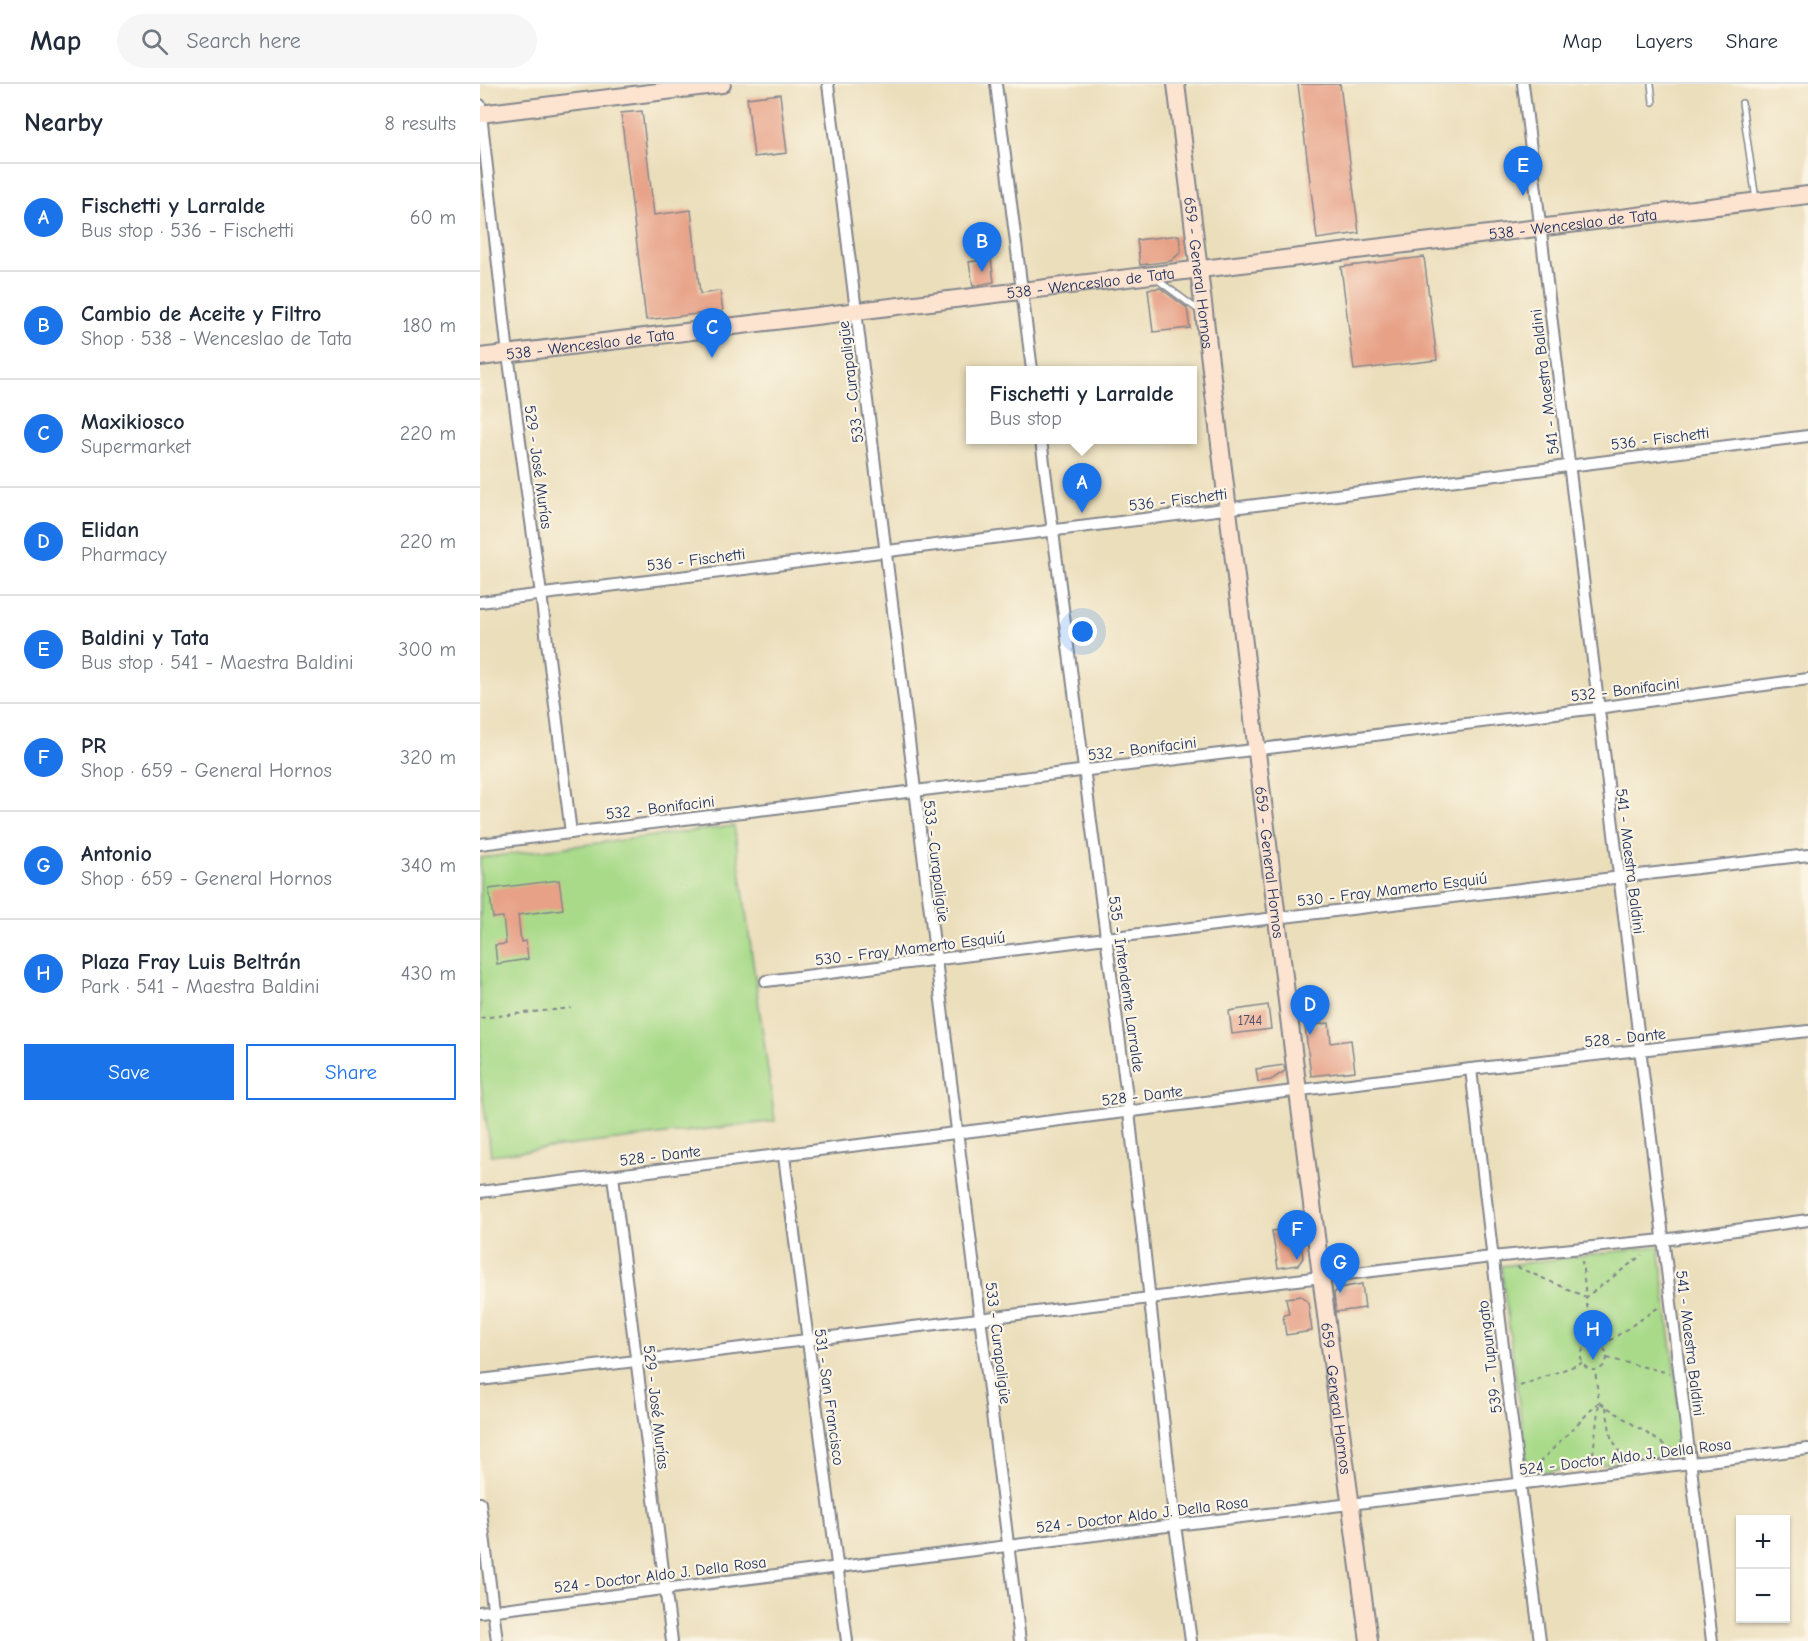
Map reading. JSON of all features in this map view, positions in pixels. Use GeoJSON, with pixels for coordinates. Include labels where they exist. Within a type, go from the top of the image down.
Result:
{"type":"FeatureCollection","features":[{"type":"Feature","properties":{"kind":"street"},"geometry":{"type":"LineString","coordinates":[[480,111],[722,84]]}},
{"type":"Feature","properties":{"kind":"street","name":"533 - Curapaligüe"},"geometry":{"type":"LineString","coordinates":[[828,84],[1020,1641]]}},
{"type":"Feature","properties":{"kind":"street"},"geometry":{"type":"LineString","coordinates":[[996,84],[1031,366]]}},
{"type":"Feature","properties":{"kind":"street","name":"659 - General Hornos"},"geometry":{"type":"LineString","coordinates":[[1176,84],[1229,509],[1276,918],[1369,1641]]}},
{"type":"Feature","properties":{"kind":"street","name":"541 - Maestra Baldini"},"geometry":{"type":"LineString","coordinates":[[1523,84],[1712,1641]]}},
{"type":"Feature","properties":{"kind":"street","name":"529 - José Murías"},"geometry":{"type":"LineString","coordinates":[[480,111],[508,354],[571,833]]}},
{"type":"Feature","properties":{"kind":"street","name":"538 - Wenceslao de Tata"},"geometry":{"type":"LineString","coordinates":[[480,357],[1808,195]]}},
{"type":"Feature","properties":{"kind":"street","name":"536 - Fischetti"},"geometry":{"type":"LineString","coordinates":[[480,602],[1052,529],[1229,509],[1569,464],[1808,436]]}},
{"type":"Feature","properties":{"kind":"street","name":"535 - Intendente Larralde"},"geometry":{"type":"LineString","coordinates":[[1041,444],[1129,1112],[1175,1525],[1191,1641]]}},
{"type":"Feature","properties":{"kind":"street","name":"532 - Bonifacini"},"geometry":{"type":"LineString","coordinates":[[480,844],[1597,708],[1808,679]]}},
{"type":"Feature","properties":{"kind":"street","name":"530 - Fray Mamerto Esquiú"},"geometry":{"type":"LineString","coordinates":[[766,981],[1106,938],[1808,855]]}},
{"type":"Feature","properties":{"kind":"street","name":"528 - Dante"},"geometry":{"type":"LineString","coordinates":[[480,1192],[1471,1069],[1808,1031]]}},
{"type":"Feature","properties":{"kind":"street","name":"539 - Tupungato"},"geometry":{"type":"LineString","coordinates":[[1471,1069],[1519,1483],[1540,1641]]}},
{"type":"Feature","properties":{"kind":"street","name":"531 - San Francisco"},"geometry":{"type":"LineString","coordinates":[[784,1156],[847,1641]]}},
{"type":"Feature","properties":{"kind":"street","name":"529 - José Murías"},"geometry":{"type":"LineString","coordinates":[[613,1176],[672,1641]]}},
{"type":"Feature","properties":{"kind":"street"},"geometry":{"type":"LineString","coordinates":[[480,1380],[1322,1277],[1663,1240],[1808,1220]]}},
{"type":"Feature","properties":{"kind":"street","name":"524 - Doctor Aldo J. Della Rosa"},"geometry":{"type":"LineString","coordinates":[[480,1611],[1808,1449]]}},
{"type":"Feature","properties":{"kind":"street"},"geometry":{"type":"LineString","coordinates":[[480,1503],[497,1641]]}},
{"type":"Feature","properties":{"kind":"lane"},"geometry":{"type":"LineString","coordinates":[[1651,84],[1653,102]]}},
{"type":"Feature","properties":{"kind":"lane"},"geometry":{"type":"LineString","coordinates":[[1742,103],[1756,201]]}},
{"type":"Feature","properties":{"kind":"lane"},"geometry":{"type":"LineString","coordinates":[[1151,275],[1205,315]]}},
{"type":"Feature","properties":{"kind":"path"},"geometry":{"type":"LineString","coordinates":[[480,1017],[571,1008]]}},
{"type":"Feature","properties":{"kind":"path"},"geometry":{"type":"LineString","coordinates":[[1586,1297],[1663,1240]]}},
{"type":"Feature","properties":{"kind":"path"},"geometry":{"type":"LineString","coordinates":[[1581,1248],[1592,1344]]}},
{"type":"Feature","properties":{"kind":"path"},"geometry":{"type":"LineString","coordinates":[[1492,1257],[1586,1297]]}},
{"type":"Feature","properties":{"kind":"path"},"geometry":{"type":"LineString","coordinates":[[1602,1347],[1670,1299]]}},
{"type":"Feature","properties":{"kind":"path"},"geometry":{"type":"LineString","coordinates":[[1636,1318],[1639,1321]]}},
{"type":"Feature","properties":{"kind":"path"},"geometry":{"type":"LineString","coordinates":[[1592,1344],[1602,1347],[1607,1358],[1605,1366],[1595,1370],[1588,1369],[1580,1359],[1582,1350],[1592,1344]]}},
{"type":"Feature","properties":{"kind":"path"},"geometry":{"type":"LineString","coordinates":[[1607,1358],[1679,1376]]}},
{"type":"Feature","properties":{"kind":"path"},"geometry":{"type":"LineString","coordinates":[[1508,1390],[1582,1363]]}},
{"type":"Feature","properties":{"kind":"path"},"geometry":{"type":"LineString","coordinates":[[1591,1476],[1599,1402],[1595,1370]]}},
{"type":"Feature","properties":{"kind":"path"},"geometry":{"type":"LineString","coordinates":[[1599,1402],[1692,1463]]}},
{"type":"Feature","properties":{"kind":"path"},"geometry":{"type":"LineString","coordinates":[[1519,1483],[1599,1402]]}},
{"type":"Feature","properties":{"kind":"path"},"geometry":{"type":"LineString","coordinates":[[1605,1406],[1611,1437],[1630,1471]]}},
{"type":"Feature","properties":{"kind":"green space"},"geometry":{"type":"Polygon","coordinates":[[[734,826],[775,1121],[491,1155],[480,1078],[480,858],[734,826]]]}},
{"type":"Feature","properties":{"kind":"green space"},"geometry":{"type":"Polygon","coordinates":[[[1659,1246],[1685,1454],[1528,1474],[1501,1266],[1659,1246]]]}},
{"type":"Feature","properties":{"kind":"building"},"geometry":{"type":"Polygon","coordinates":[[[1298,84],[1340,84],[1359,233],[1317,239],[1298,84]]]}},
{"type":"Feature","properties":{"kind":"building"},"geometry":{"type":"Polygon","coordinates":[[[780,94],[787,153],[754,157],[747,98],[780,94]]]}},
{"type":"Feature","properties":{"kind":"building"},"geometry":{"type":"Polygon","coordinates":[[[642,111],[654,215],[691,210],[700,294],[720,291],[723,311],[646,320],[621,113],[642,111]]]}},
{"type":"Feature","properties":{"kind":"building"},"geometry":{"type":"Polygon","coordinates":[[[1179,235],[1181,252],[1171,261],[1140,265],[1137,240],[1179,235]]]}},
{"type":"Feature","properties":{"kind":"building"},"geometry":{"type":"Polygon","coordinates":[[[1424,257],[1437,360],[1354,370],[1341,267],[1424,257]]]}},
{"type":"Feature","properties":{"kind":"building"},"geometry":{"type":"Polygon","coordinates":[[[991,259],[994,282],[973,286],[969,262],[991,259]]]}},
{"type":"Feature","properties":{"kind":"building"},"geometry":{"type":"Polygon","coordinates":[[[1160,288],[1187,308],[1190,328],[1153,332],[1148,289],[1160,288]]]}},
{"type":"Feature","properties":{"kind":"building"},"geometry":{"type":"Polygon","coordinates":[[[559,880],[563,909],[518,915],[521,942],[526,941],[528,959],[497,964],[495,945],[506,944],[503,917],[493,918],[489,889],[559,880]]]}},
{"type":"Feature","properties":{"kind":"building"},"geometry":{"type":"Polygon","coordinates":[[[1268,1005],[1271,1029],[1232,1034],[1229,1011],[1268,1005]]]}},
{"type":"Feature","properties":{"kind":"building"},"geometry":{"type":"Polygon","coordinates":[[[1329,1023],[1331,1043],[1351,1040],[1355,1071],[1311,1076],[1305,1026],[1329,1023]]]}},
{"type":"Feature","properties":{"kind":"building"},"geometry":{"type":"Polygon","coordinates":[[[1284,1065],[1285,1071],[1271,1080],[1258,1082],[1256,1069],[1284,1065]]]}},
{"type":"Feature","properties":{"kind":"building"},"geometry":{"type":"Polygon","coordinates":[[[1299,1227],[1303,1258],[1298,1265],[1278,1268],[1272,1231],[1299,1227]]]}},
{"type":"Feature","properties":{"kind":"building"},"geometry":{"type":"Polygon","coordinates":[[[1362,1284],[1365,1308],[1336,1312],[1334,1293],[1340,1288],[1362,1284]]]}},
{"type":"Feature","properties":{"kind":"building"},"geometry":{"type":"Polygon","coordinates":[[[1301,1296],[1308,1302],[1312,1331],[1286,1335],[1283,1315],[1289,1314],[1286,1298],[1301,1296]]]}},
{"type":"Feature","properties":{"kind":"place","name":"Baldini y Tata"},"geometry":{"type":"Point","coordinates":[1523,196]}},
{"type":"Feature","properties":{"kind":"place","name":"Cambio de Aceite y Filtro"},"geometry":{"type":"Point","coordinates":[982,272]}},
{"type":"Feature","properties":{"kind":"place","name":"Maxikiosco"},"geometry":{"type":"Point","coordinates":[712,358]}},
{"type":"Feature","properties":{"kind":"place","name":"Fischetti y Larralde"},"geometry":{"type":"Point","coordinates":[1082,513]}},
{"type":"Feature","properties":{"kind":"place","name":"Elidan"},"geometry":{"type":"Point","coordinates":[1310,1035]}},
{"type":"Feature","properties":{"kind":"place","name":"PR"},"geometry":{"type":"Point","coordinates":[1297,1260]}},
{"type":"Feature","properties":{"kind":"place","name":"Antonio"},"geometry":{"type":"Point","coordinates":[1340,1293]}},
{"type":"Feature","properties":{"kind":"place","name":"Plaza Fray Luis Beltrán"},"geometry":{"type":"Point","coordinates":[1593,1360]}}]}
